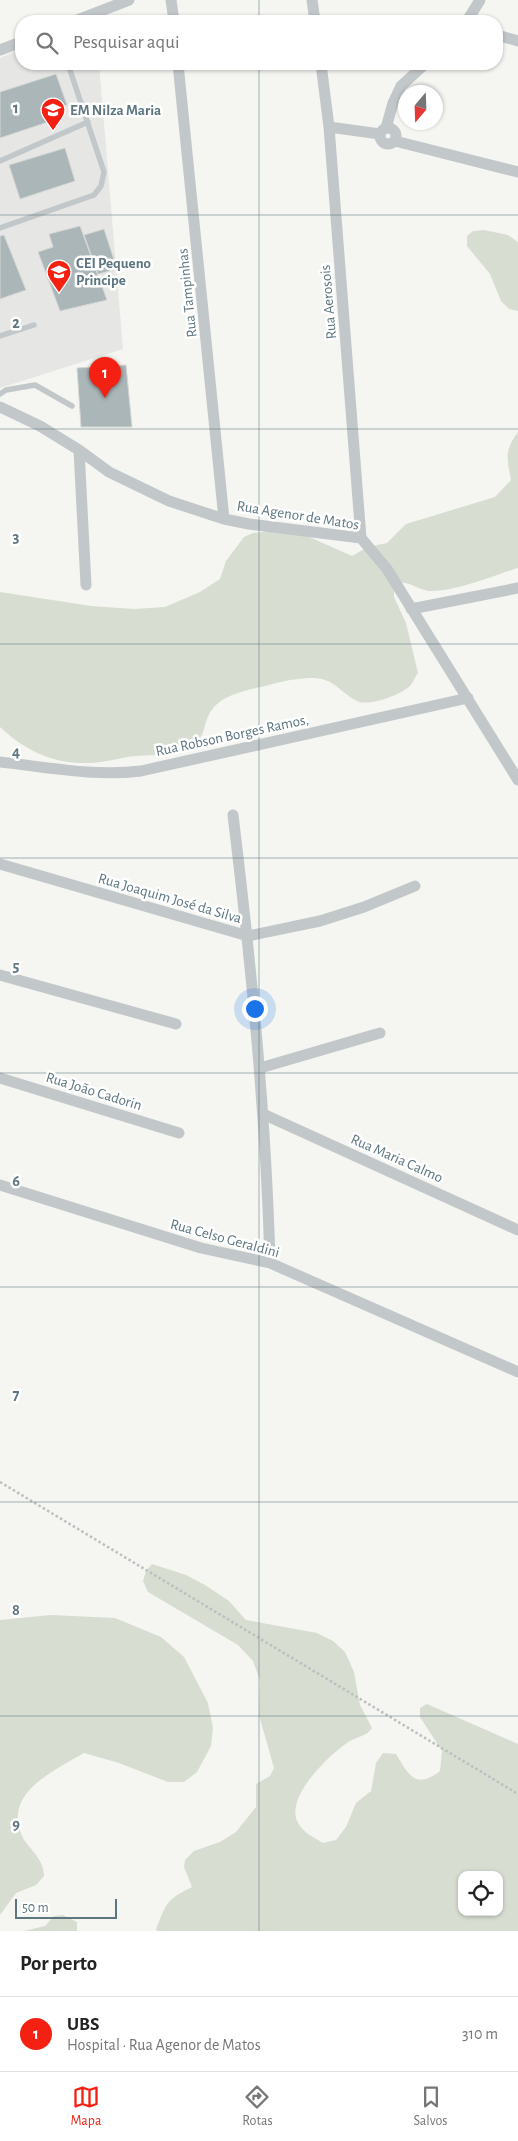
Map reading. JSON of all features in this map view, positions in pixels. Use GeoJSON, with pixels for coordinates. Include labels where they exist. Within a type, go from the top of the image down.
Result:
{"type":"FeatureCollection","features":[{"type":"Feature","properties":{"kind":"street"},"geometry":{"type":"LineString","coordinates":[[90,15],[129,0]]}},
{"type":"Feature","properties":{"kind":"street"},"geometry":{"type":"LineString","coordinates":[[171,0],[173,15]]}},
{"type":"Feature","properties":{"kind":"street"},"geometry":{"type":"LineString","coordinates":[[312,0],[314,15]]}},
{"type":"Feature","properties":{"kind":"street"},"geometry":{"type":"LineString","coordinates":[[470,15],[480,0]]}},
{"type":"Feature","properties":{"kind":"street"},"geometry":{"type":"LineString","coordinates":[[503,37],[518,41]]}},
{"type":"Feature","properties":{"kind":"street"},"geometry":{"type":"LineString","coordinates":[[0,50],[15,44]]}},
{"type":"Feature","properties":{"kind":"street","name":"Rua Tampinhas"},"geometry":{"type":"LineString","coordinates":[[179,70],[224,519]]}},
{"type":"Feature","properties":{"kind":"street","name":"Rua Aerosois"},"geometry":{"type":"LineString","coordinates":[[322,70],[329,127],[361,538]]}},
{"type":"Feature","properties":{"kind":"street"},"geometry":{"type":"LineString","coordinates":[[388,134],[393,103],[401,86],[418,70]]}},
{"type":"Feature","properties":{"kind":"street"},"geometry":{"type":"LineString","coordinates":[[329,127],[388,134],[427,149],[518,172]]}},
{"type":"Feature","properties":{"kind":"street","name":"Rua Agenor de Matos"},"geometry":{"type":"LineString","coordinates":[[0,407],[40,426],[79,450],[109,472],[169,501],[224,519],[361,538],[387,569],[518,780]]}},
{"type":"Feature","properties":{"kind":"street"},"geometry":{"type":"LineString","coordinates":[[79,450],[86,585]]}},
{"type":"Feature","properties":{"kind":"street"},"geometry":{"type":"LineString","coordinates":[[411,609],[518,588]]}},
{"type":"Feature","properties":{"kind":"street","name":"Rua Robson Borges Ramos,"},"geometry":{"type":"LineString","coordinates":[[0,762],[98,774],[142,771],[468,698]]}},
{"type":"Feature","properties":{"kind":"street"},"geometry":{"type":"LineString","coordinates":[[233,815],[248,936],[320,921],[364,907],[415,886]]}},
{"type":"Feature","properties":{"kind":"street","name":"Rua Joaquim José da Silva"},"geometry":{"type":"LineString","coordinates":[[0,864],[248,936],[260,1068],[270,1263]]}},
{"type":"Feature","properties":{"kind":"street"},"geometry":{"type":"LineString","coordinates":[[0,975],[176,1024]]}},
{"type":"Feature","properties":{"kind":"street"},"geometry":{"type":"LineString","coordinates":[[260,1068],[380,1033]]}},
{"type":"Feature","properties":{"kind":"street","name":"Rua João Cadorin"},"geometry":{"type":"LineString","coordinates":[[0,1078],[179,1133]]}},
{"type":"Feature","properties":{"kind":"street","name":"Rua Maria Calmo"},"geometry":{"type":"LineString","coordinates":[[263,1114],[518,1230]]}},
{"type":"Feature","properties":{"kind":"street","name":"Rua Celso Geraldini"},"geometry":{"type":"LineString","coordinates":[[0,1185],[201,1248],[270,1263],[518,1372]]}},
{"type":"Feature","properties":{"kind":"lane"},"geometry":{"type":"LineString","coordinates":[[0,228],[94,195],[101,186],[104,172],[70,70]]}},
{"type":"Feature","properties":{"kind":"lane"},"geometry":{"type":"LineString","coordinates":[[0,161],[88,122]]}},
{"type":"Feature","properties":{"kind":"lane"},"geometry":{"type":"LineString","coordinates":[[0,336],[34,325]]}},
{"type":"Feature","properties":{"kind":"lane"},"geometry":{"type":"LineString","coordinates":[[0,394],[6,390],[35,385],[72,406]]}},
{"type":"Feature","properties":{"kind":"path"},"geometry":{"type":"LineString","coordinates":[[0,1482],[518,1794]]}},
{"type":"Feature","properties":{"kind":"shaded area"},"geometry":{"type":"Polygon","coordinates":[[[15,52],[15,70],[100,70],[123,349],[0,388],[0,58],[15,52]]]}},
{"type":"Feature","properties":{"kind":"shaded area"},"geometry":{"type":"Polygon","coordinates":[[[484,230],[508,235],[518,242],[518,311],[509,309],[501,301],[490,274],[467,246],[467,236],[473,231],[484,230]]]}},
{"type":"Feature","properties":{"kind":"shaded area"},"geometry":{"type":"Polygon","coordinates":[[[518,432],[518,568],[452,589],[427,591],[407,583],[398,583],[394,588],[394,597],[406,623],[418,673],[410,686],[399,693],[376,701],[362,702],[353,699],[334,684],[325,680],[305,678],[282,682],[240,693],[219,702],[210,713],[199,740],[186,750],[174,754],[143,755],[94,763],[63,761],[41,754],[20,743],[0,727],[0,592],[91,606],[134,609],[165,607],[200,592],[220,579],[226,561],[244,537],[253,533],[280,530],[298,532],[352,556],[368,547],[387,543],[406,524],[495,497],[511,480],[508,455],[510,445],[518,432]]]}},
{"type":"Feature","properties":{"kind":"shaded area"},"geometry":{"type":"Polygon","coordinates":[[[152,1564],[186,1575],[229,1601],[246,1620],[317,1633],[333,1641],[345,1652],[354,1672],[360,1705],[372,1728],[365,1735],[350,1741],[332,1755],[312,1776],[298,1799],[295,1811],[299,1825],[308,1834],[323,1843],[336,1840],[346,1827],[356,1803],[371,1791],[376,1763],[383,1753],[396,1754],[409,1774],[419,1780],[431,1777],[440,1771],[442,1751],[420,1717],[420,1708],[427,1704],[518,1744],[518,1931],[157,1931],[156,1929],[168,1903],[177,1895],[192,1887],[184,1867],[185,1860],[194,1851],[220,1842],[236,1832],[256,1807],[256,1784],[270,1776],[274,1768],[259,1715],[260,1680],[253,1661],[238,1645],[148,1592],[143,1581],[146,1571],[152,1564]]]}},
{"type":"Feature","properties":{"kind":"shaded area"},"geometry":{"type":"Polygon","coordinates":[[[51,1615],[115,1618],[161,1637],[184,1657],[208,1703],[213,1728],[211,1746],[197,1772],[184,1782],[168,1782],[119,1763],[84,1753],[58,1768],[33,1786],[24,1797],[19,1810],[18,1824],[24,1840],[40,1861],[44,1876],[36,1885],[16,1893],[0,1915],[0,1620],[51,1615]]]}},
{"type":"Feature","properties":{"kind":"shaded area"},"geometry":{"type":"Polygon","coordinates":[[[63,1915],[77,1922],[77,1931],[24,1931],[45,1926],[54,1916],[63,1915]]]}},
{"type":"Feature","properties":{"kind":"building"},"geometry":{"type":"Polygon","coordinates":[[[56,74],[67,105],[49,111],[54,120],[0,138],[0,92],[56,74]]]}},
{"type":"Feature","properties":{"kind":"building"},"geometry":{"type":"Polygon","coordinates":[[[65,148],[75,181],[20,199],[9,165],[65,148]]]}},
{"type":"Feature","properties":{"kind":"building"},"geometry":{"type":"Polygon","coordinates":[[[80,226],[107,300],[60,311],[38,252],[53,247],[49,234],[80,226]]]}},
{"type":"Feature","properties":{"kind":"building"},"geometry":{"type":"Polygon","coordinates":[[[104,229],[117,269],[98,274],[84,235],[104,229]]]}},
{"type":"Feature","properties":{"kind":"building"},"geometry":{"type":"Polygon","coordinates":[[[4,235],[26,290],[0,299],[0,236],[4,235]]]}},
{"type":"Feature","properties":{"kind":"building"},"geometry":{"type":"Polygon","coordinates":[[[126,365],[132,427],[81,427],[77,368],[126,365]]]}},
{"type":"Feature","properties":{"kind":"place","name":"EM Nilza Maria"},"geometry":{"type":"Point","coordinates":[53,131]}},
{"type":"Feature","properties":{"kind":"place","name":"CEI Pequeno Principe"},"geometry":{"type":"Point","coordinates":[59,293]}},
{"type":"Feature","properties":{"kind":"place","name":"UBS"},"geometry":{"type":"Point","coordinates":[105,398]}}]}
